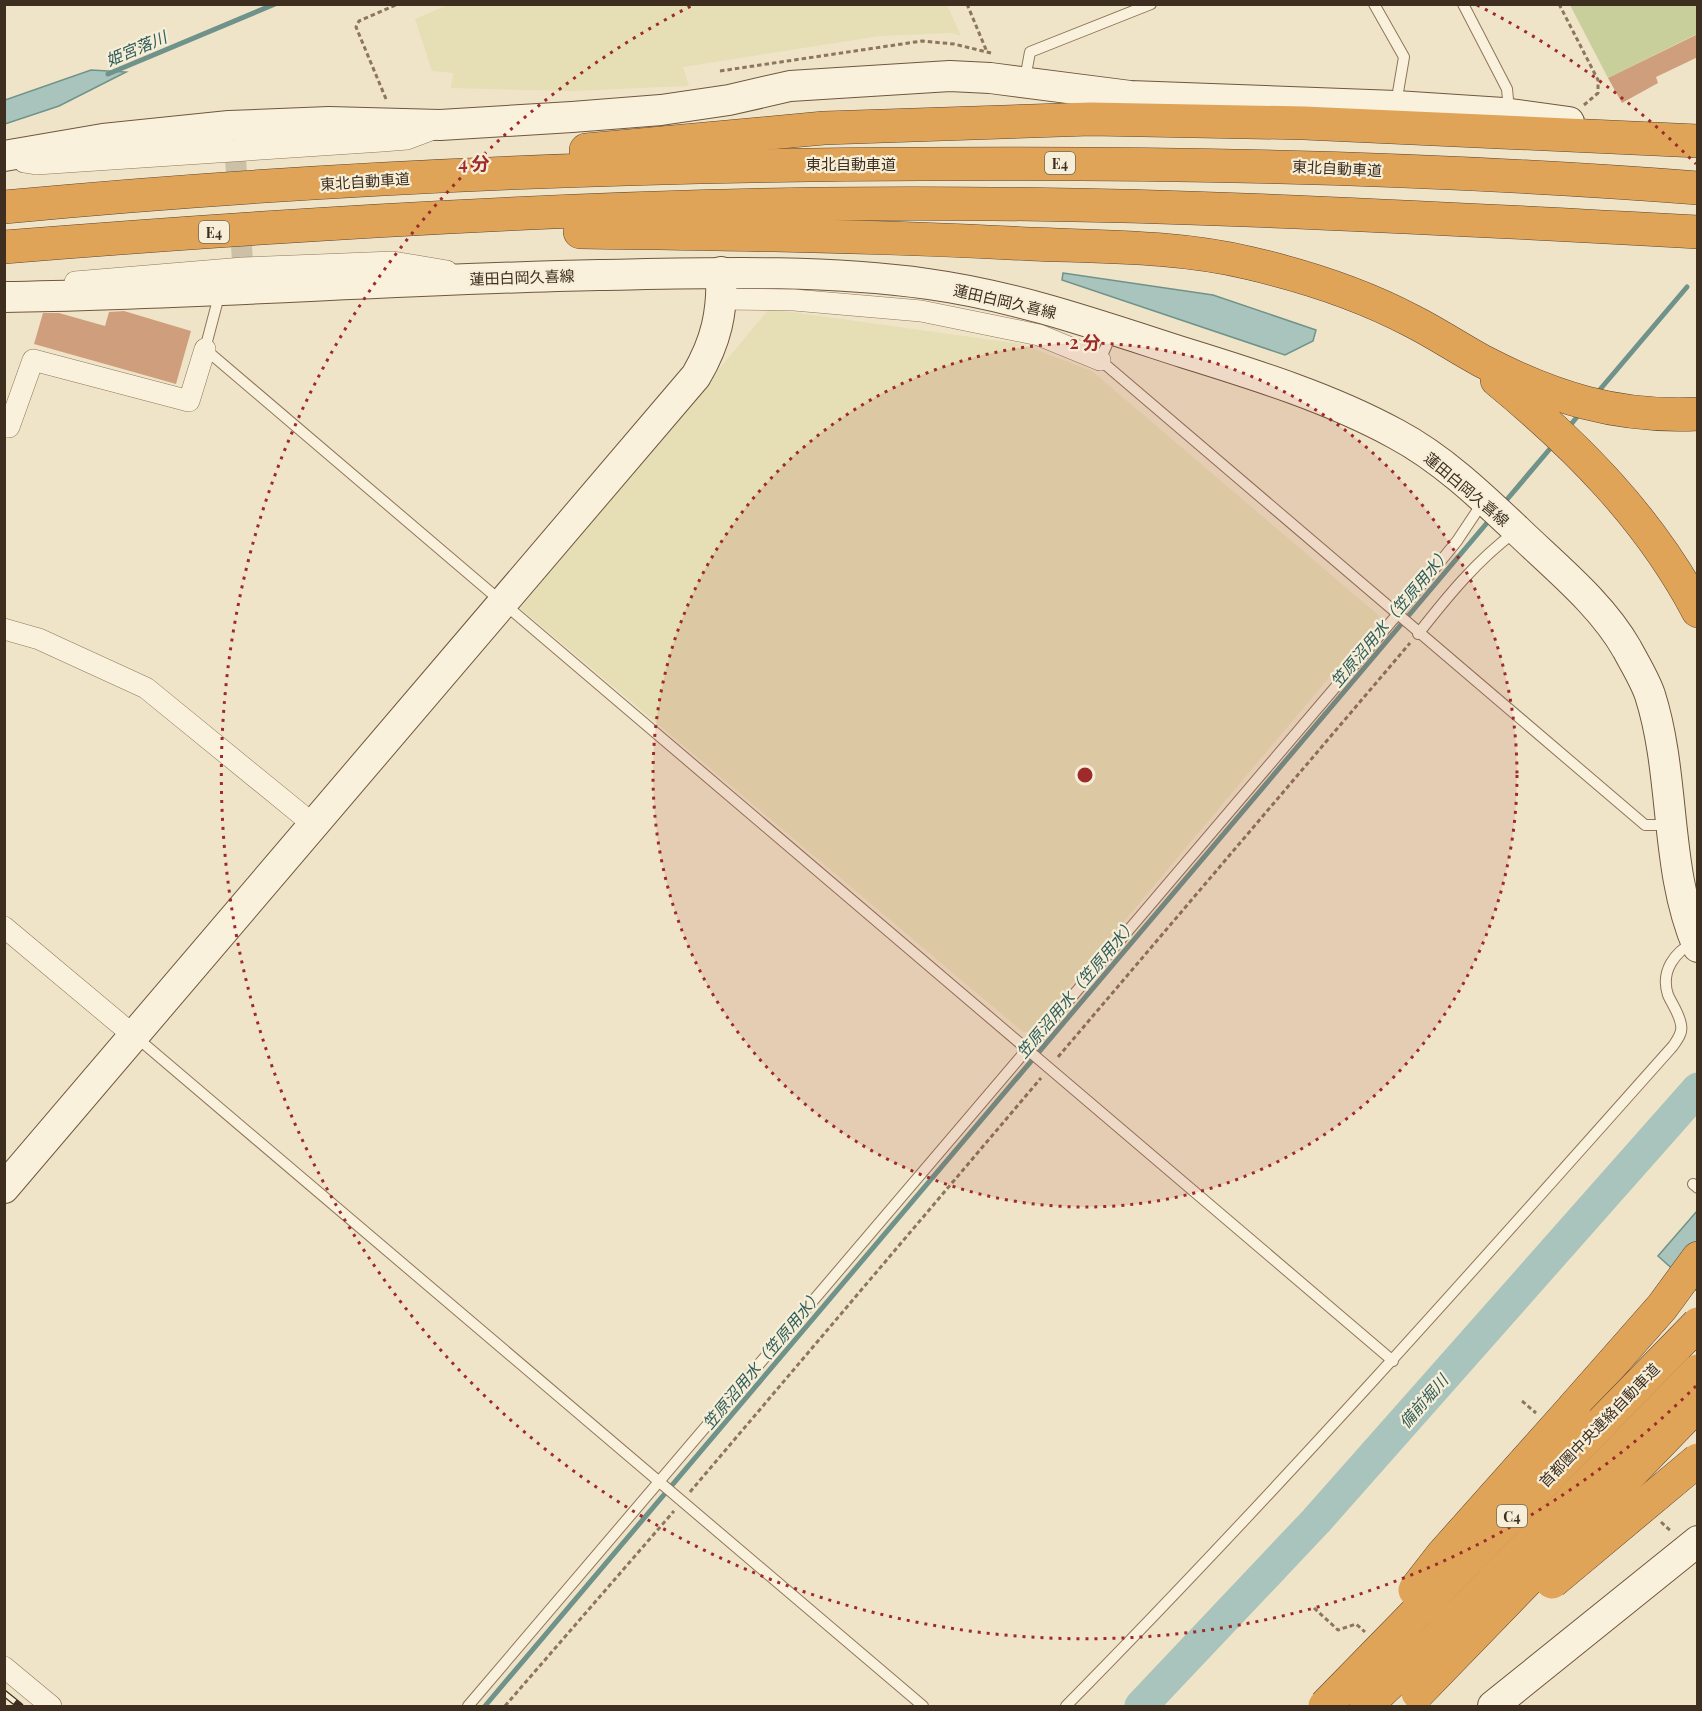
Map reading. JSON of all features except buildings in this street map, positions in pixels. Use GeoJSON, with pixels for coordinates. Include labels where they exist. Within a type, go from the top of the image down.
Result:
{"type":"FeatureCollection","features":[{"type":"Feature","properties":{"kind":"highway"},"geometry":{"type":"LineString","coordinates":[[421,177],[616,146],[824,128],[1091,119],[1304,123],[1698,141]]}},
{"type":"Feature","properties":{"kind":"highway","name":"東北自動車道"},"geometry":{"type":"LineString","coordinates":[[4,207],[421,177],[584,169],[786,164],[1282,165],[1698,188]]}},
{"type":"Feature","properties":{"kind":"highway","name":"E4"},"geometry":{"type":"LineString","coordinates":[[4,247],[423,219],[823,204],[1280,211],[1698,232]]}},
{"type":"Feature","properties":{"kind":"highway"},"geometry":{"type":"LineString","coordinates":[[423,219],[579,232],[919,238],[1198,254],[1246,262],[1334,288],[1375,303],[1441,337],[1544,403],[1579,451],[1636,516],[1669,562],[1698,611]]}},
{"type":"Feature","properties":{"kind":"highway"},"geometry":{"type":"LineString","coordinates":[[1544,403],[1583,404],[1617,411],[1659,415],[1698,414]]}},
{"type":"Feature","properties":{"kind":"highway"},"geometry":{"type":"LineString","coordinates":[[1324,1707],[1443,1554],[1662,1307],[1698,1258]]}},
{"type":"Feature","properties":{"kind":"highway","name":"首都圏中央連絡自動車道"},"geometry":{"type":"LineString","coordinates":[[1324,1707],[1698,1324]]}},
{"type":"Feature","properties":{"kind":"highway","name":"C4"},"geometry":{"type":"LineString","coordinates":[[1366,1707],[1432,1643],[1698,1371]]}},
{"type":"Feature","properties":{"kind":"highway"},"geometry":{"type":"LineString","coordinates":[[1411,1700],[1698,1404]]}},
{"type":"Feature","properties":{"kind":"highway"},"geometry":{"type":"LineString","coordinates":[[1411,1700],[1698,1460]]}},
{"type":"Feature","properties":{"kind":"street"},"geometry":{"type":"LineString","coordinates":[[4,157],[103,139],[229,126],[329,122],[440,125],[661,110],[729,100],[790,86],[950,76],[991,61],[1024,83],[1130,96],[1396,106],[1509,114],[1698,136]]}},
{"type":"Feature","properties":{"kind":"street"},"geometry":{"type":"LineString","coordinates":[[4,157],[36,164],[390,141],[426,133],[440,125]]}},
{"type":"Feature","properties":{"kind":"street"},"geometry":{"type":"LineString","coordinates":[[16,297],[70,282],[266,267],[393,261],[476,278]]}},
{"type":"Feature","properties":{"kind":"street","name":"蓮田白岡久喜線"},"geometry":{"type":"LineString","coordinates":[[16,297],[220,292],[476,278],[722,286],[844,276],[927,284],[1002,298],[1113,330],[1316,397],[1396,434],[1442,464],[1485,499],[1517,530],[1596,609],[1625,645],[1649,693],[1661,747],[1679,878],[1696,944]]}},
{"type":"Feature","properties":{"kind":"street"},"geometry":{"type":"LineString","coordinates":[[4,1188],[501,602],[696,376],[709,353],[720,322],[722,286],[794,300],[921,311],[1039,335],[1100,360]]}},
{"type":"Feature","properties":{"kind":"street"},"geometry":{"type":"LineString","coordinates":[[9,427],[33,360],[189,401],[205,349]]}},
{"type":"Feature","properties":{"kind":"street"},"geometry":{"type":"LineString","coordinates":[[4,629],[39,639],[146,688],[314,825]]}},
{"type":"Feature","properties":{"kind":"street"},"geometry":{"type":"LineString","coordinates":[[4,927],[133,1035]]}},
{"type":"Feature","properties":{"kind":"street"},"geometry":{"type":"LineString","coordinates":[[1492,1707],[1698,1541]]}},
{"type":"Feature","properties":{"kind":"street"},"geometry":{"type":"LineString","coordinates":[[4,1666],[51,1707]]}},
{"type":"Feature","properties":{"kind":"lane"},"geometry":{"type":"LineString","coordinates":[[1024,83],[1030,52],[1152,4]]}},
{"type":"Feature","properties":{"kind":"lane"},"geometry":{"type":"LineString","coordinates":[[1374,4],[1404,57],[1396,106]]}},
{"type":"Feature","properties":{"kind":"lane"},"geometry":{"type":"LineString","coordinates":[[1463,4],[1507,89],[1509,114]]}},
{"type":"Feature","properties":{"kind":"lane"},"geometry":{"type":"LineString","coordinates":[[220,292],[205,349],[1394,1360]]}},
{"type":"Feature","properties":{"kind":"lane"},"geometry":{"type":"LineString","coordinates":[[1113,330],[1100,360],[1396,616],[1645,825],[1671,825]]}},
{"type":"Feature","properties":{"kind":"lane"},"geometry":{"type":"LineString","coordinates":[[468,1707],[1396,616],[1457,541],[1485,499]]}},
{"type":"Feature","properties":{"kind":"lane"},"geometry":{"type":"LineString","coordinates":[[1418,634],[1456,586],[1499,543],[1517,530]]}},
{"type":"Feature","properties":{"kind":"lane"},"geometry":{"type":"LineString","coordinates":[[1066,1707],[1192,1578],[1394,1360],[1673,1046],[1680,1034],[1681,1025],[1667,992],[1668,970],[1673,957],[1680,949],[1696,944]]}},
{"type":"Feature","properties":{"kind":"lane"},"geometry":{"type":"LineString","coordinates":[[133,1035],[923,1707]]}},
{"type":"Feature","properties":{"kind":"path"},"geometry":{"type":"LineString","coordinates":[[392,123],[390,109],[356,27],[359,21],[398,4]]}},
{"type":"Feature","properties":{"kind":"path"},"geometry":{"type":"LineString","coordinates":[[967,4],[991,61]]}},
{"type":"Feature","properties":{"kind":"path"},"geometry":{"type":"LineString","coordinates":[[1559,4],[1598,80],[1598,93],[1564,121]]}},
{"type":"Feature","properties":{"kind":"path"},"geometry":{"type":"LineString","coordinates":[[720,71],[922,41],[991,61]]}},
{"type":"Feature","properties":{"kind":"path"},"geometry":{"type":"LineString","coordinates":[[505,1707],[1418,634]]}},
{"type":"Feature","properties":{"kind":"shaded area"},"geometry":{"type":"Polygon","coordinates":[[[448,5],[947,5],[961,36],[951,33],[880,36],[683,67],[689,86],[572,91],[451,88],[453,73],[432,71],[415,19],[448,5]]]}},
{"type":"Feature","properties":{"kind":"shaded area"},"geometry":{"type":"Polygon","coordinates":[[[769,309],[1021,344],[1092,371],[1379,618],[1031,1032],[1023,1032],[520,608],[769,309]]]}},
{"type":"Feature","properties":{"kind":"green space"},"geometry":{"type":"Polygon","coordinates":[[[1570,5],[1697,5],[1697,34],[1608,78],[1570,5]]]}},
{"type":"Feature","properties":{"kind":"water"},"geometry":{"type":"Polygon","coordinates":[[[91,70],[126,72],[59,106],[5,124],[5,100],[91,70]]]}},
{"type":"Feature","properties":{"kind":"water"},"geometry":{"type":"Polygon","coordinates":[[[1063,273],[1213,295],[1316,330],[1313,341],[1285,355],[1062,280],[1063,273]]]}},
{"type":"Feature","properties":{"kind":"water"},"geometry":{"type":"Polygon","coordinates":[[[1697,1211],[1697,1291],[1658,1256],[1697,1211]]]}},
{"type":"Feature","properties":{"kind":"waterway","name":"姫宮落川"},"geometry":{"type":"LineString","coordinates":[[108,74],[275,4]]}},
{"type":"Feature","properties":{"kind":"waterway","name":"笠原沼用水（笠原用水）"},"geometry":{"type":"LineString","coordinates":[[1597,393],[1687,287]]}},
{"type":"Feature","properties":{"kind":"waterway","name":"笠原沼用水（笠原用水）"},"geometry":{"type":"LineString","coordinates":[[1568,428],[1581,412]]}},
{"type":"Feature","properties":{"kind":"waterway","name":"笠原沼用水（笠原用水）"},"geometry":{"type":"LineString","coordinates":[[1504,503],[1554,444]]}},
{"type":"Feature","properties":{"kind":"waterway","name":"笠原沼用水（笠原用水）"},"geometry":{"type":"LineString","coordinates":[[485,1706],[1492,517]]}},
{"type":"Feature","properties":{"kind":"waterway","name":"備前堀川"},"geometry":{"type":"LineString","coordinates":[[1141,1706],[1316,1521],[1698,1089]]}},
{"type":"Feature","properties":{"kind":"tunnel"},"geometry":{"type":"LineString","coordinates":[[235,151],[243,268]]}},
{"type":"Feature","properties":{"kind":"railway"},"geometry":{"type":"LineString","coordinates":[[4,1693],[20,1706]]}}]}
